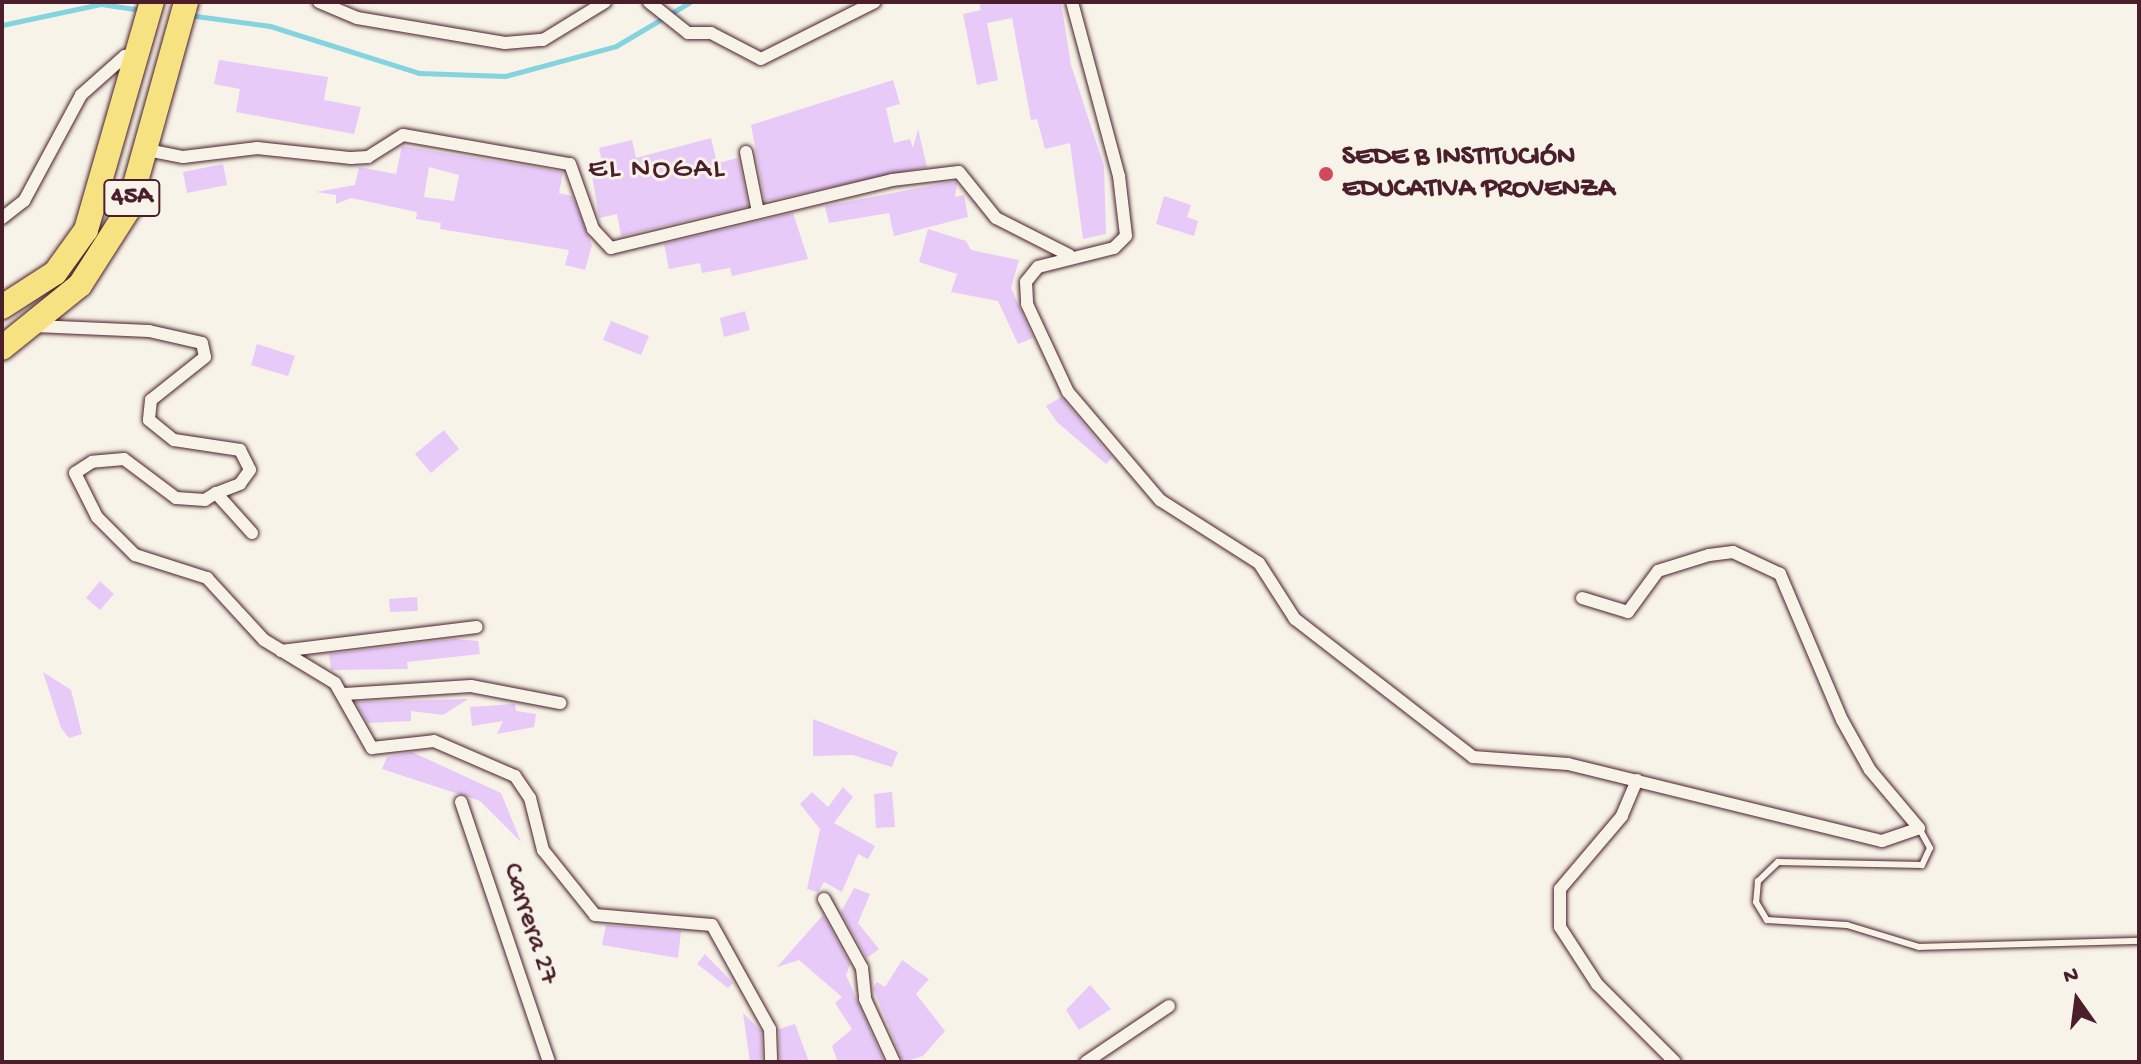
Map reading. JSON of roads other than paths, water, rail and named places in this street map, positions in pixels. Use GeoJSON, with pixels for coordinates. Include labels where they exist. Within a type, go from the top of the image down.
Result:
{"type":"FeatureCollection","features":[{"type":"Feature","properties":{"kind":"highway","name":"45A"},"geometry":{"type":"LineString","coordinates":[[2,307],[55,273],[86,230],[139,56],[152,2]]}},
{"type":"Feature","properties":{"kind":"highway","name":"45A"},"geometry":{"type":"LineString","coordinates":[[2,348],[35,326],[106,249],[147,150],[186,2]]}},
{"type":"Feature","properties":{"kind":"street"},"geometry":{"type":"LineString","coordinates":[[319,2],[357,18],[505,43],[543,40],[605,2]]}},
{"type":"Feature","properties":{"kind":"street"},"geometry":{"type":"LineString","coordinates":[[649,2],[688,33],[711,33],[761,59],[875,2]]}},
{"type":"Feature","properties":{"kind":"street"},"geometry":{"type":"LineString","coordinates":[[1072,2],[1128,220],[1126,236],[1114,248],[1069,255],[1038,267],[1026,282],[1027,304],[1068,392],[1160,500],[1259,563],[1295,619],[1473,757],[1568,764],[1882,841],[1919,828],[1870,770],[1842,720],[1780,574],[1746,556],[1709,555],[1658,571],[1628,612],[1582,598]]}},
{"type":"Feature","properties":{"kind":"street"},"geometry":{"type":"LineString","coordinates":[[2,218],[24,201],[81,95],[125,56],[139,56]]}},
{"type":"Feature","properties":{"kind":"street"},"geometry":{"type":"LineString","coordinates":[[147,150],[183,157],[257,148],[351,158],[368,157],[403,135],[570,164],[593,229],[611,248],[758,212],[959,172],[996,218],[1069,255]]}},
{"type":"Feature","properties":{"kind":"street"},"geometry":{"type":"LineString","coordinates":[[746,152],[758,212]]}},
{"type":"Feature","properties":{"kind":"street"},"geometry":{"type":"LineString","coordinates":[[35,326],[136,329],[202,343],[205,357],[151,400],[149,420],[174,440],[240,450],[250,470],[240,484],[205,500],[176,498],[124,459],[92,462],[75,473],[97,517],[135,555],[207,578],[281,651],[345,694],[372,748],[434,741],[515,776],[530,798],[543,850],[595,915],[712,925],[770,1029],[771,1062]]}},
{"type":"Feature","properties":{"kind":"street"},"geometry":{"type":"LineString","coordinates":[[216,493],[252,533]]}},
{"type":"Feature","properties":{"kind":"street"},"geometry":{"type":"LineString","coordinates":[[281,651],[477,627]]}},
{"type":"Feature","properties":{"kind":"street"},"geometry":{"type":"LineString","coordinates":[[345,694],[471,686],[560,703]]}},
{"type":"Feature","properties":{"kind":"street"},"geometry":{"type":"LineString","coordinates":[[1637,780],[1622,816],[1560,889],[1557,908],[1575,957],[1675,1062]]}},
{"type":"Feature","properties":{"kind":"street","name":"Carrera 27"},"geometry":{"type":"LineString","coordinates":[[461,802],[549,1062]]}},
{"type":"Feature","properties":{"kind":"street"},"geometry":{"type":"LineString","coordinates":[[824,899],[862,968],[865,999],[894,1062]]}},
{"type":"Feature","properties":{"kind":"street"},"geometry":{"type":"LineString","coordinates":[[1086,1062],[1169,1006]]}},
{"type":"Feature","properties":{"kind":"lane"},"geometry":{"type":"LineString","coordinates":[[1919,828],[1930,848],[1922,865],[1778,862],[1758,881],[1756,902],[1767,920],[1847,925],[1919,947],[2139,941]]}},
{"type":"Feature","properties":{"kind":"waterway"},"geometry":{"type":"LineString","coordinates":[[188,15],[270,26],[419,73],[505,76],[616,46],[690,2]]}},
{"type":"Feature","properties":{"kind":"waterway"},"geometry":{"type":"LineString","coordinates":[[2,25],[101,4],[142,10]]}},
{"type":"Feature","properties":{"kind":"place","name":"SEDE B INSTITUCIÓN EDUCATIVA PROVENZA"},"geometry":{"type":"Point","coordinates":[1326,174]}},
{"type":"Feature","properties":{"kind":"district","name":"EL NOGAL"},"geometry":{"type":"Point","coordinates":[657,171]}}]}
